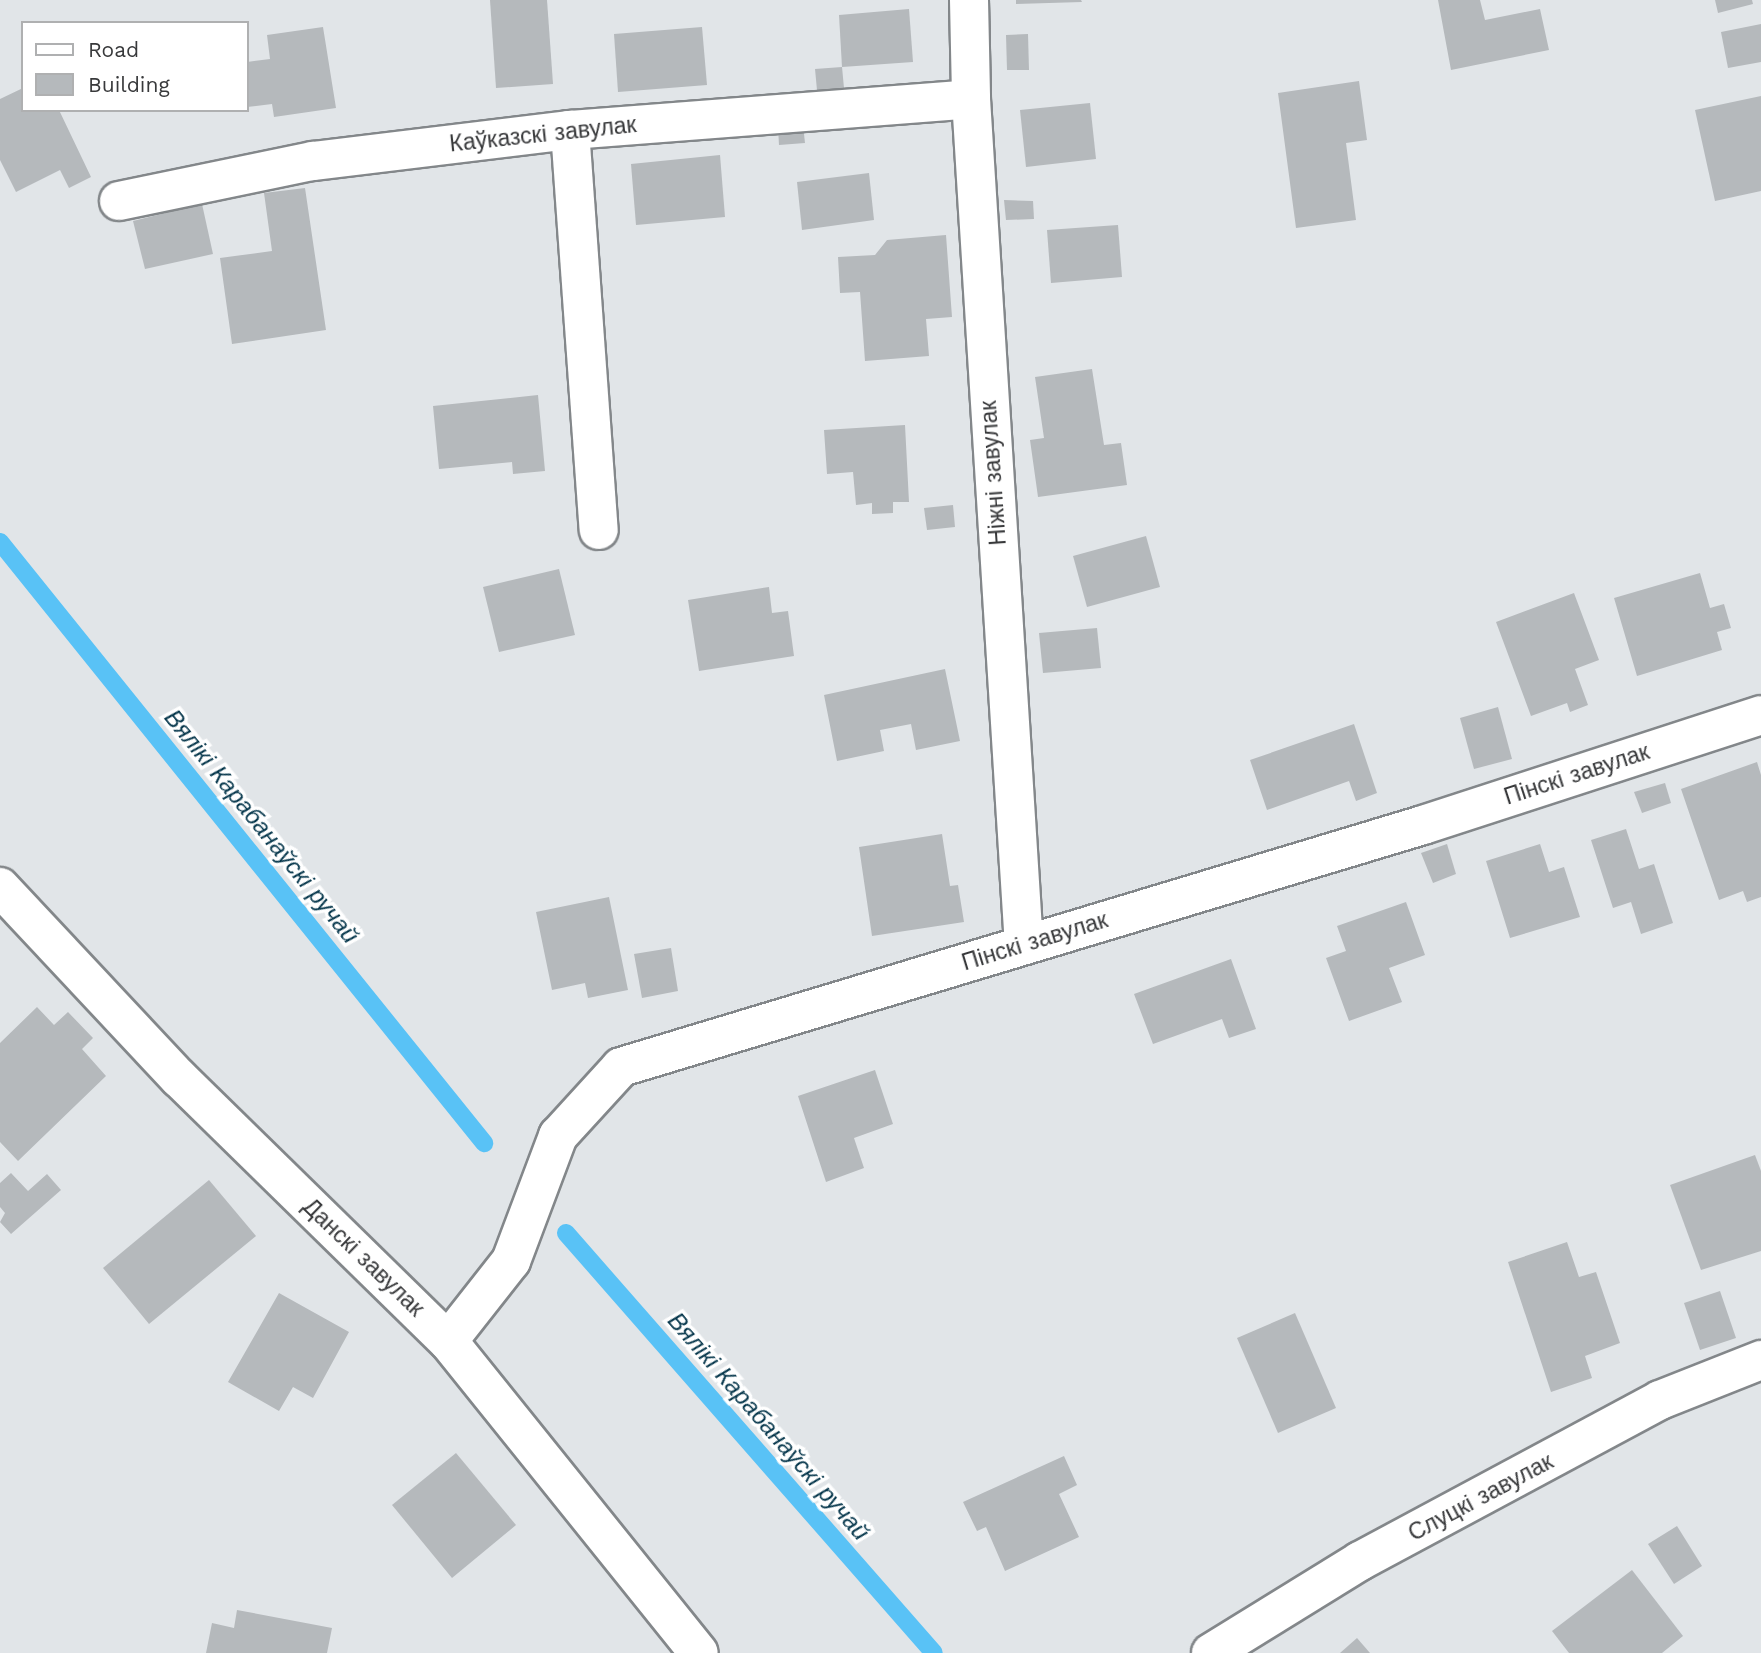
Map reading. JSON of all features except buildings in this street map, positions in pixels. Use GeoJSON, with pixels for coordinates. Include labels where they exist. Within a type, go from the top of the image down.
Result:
{"type":"FeatureCollection","features":[{"type":"Feature","properties":{"kind":"street","name":"Ніжні завулак"},"geometry":{"type":"LineString","coordinates":[[970,0],[971,99],[1024,945]]}},
{"type":"Feature","properties":{"kind":"street","name":"Каўказскі завулак"},"geometry":{"type":"LineString","coordinates":[[119,201],[313,161],[569,130],[971,99]]}},
{"type":"Feature","properties":{"kind":"street"},"geometry":{"type":"LineString","coordinates":[[569,130],[599,530]]}},
{"type":"Feature","properties":{"kind":"street","name":"Пінскі завулак"},"geometry":{"type":"LineString","coordinates":[[448,1341],[510,1261],[558,1136],[621,1067],[1423,825],[1761,715]]}},
{"type":"Feature","properties":{"kind":"street","name":"Данскі завулак"},"geometry":{"type":"LineString","coordinates":[[0,887],[179,1078],[448,1341],[699,1653]]}},
{"type":"Feature","properties":{"kind":"street","name":"Слуцкі завулак"},"geometry":{"type":"LineString","coordinates":[[1211,1653],[1360,1561],[1660,1400],[1761,1360]]}},
{"type":"Feature","properties":{"kind":"waterway","name":"Вялікі Карабанаўскі ручай"},"geometry":{"type":"LineString","coordinates":[[0,542],[484,1143]]}},
{"type":"Feature","properties":{"kind":"waterway","name":"Вялікі Карабанаўскі ручай"},"geometry":{"type":"LineString","coordinates":[[566,1233],[934,1653]]}}]}
